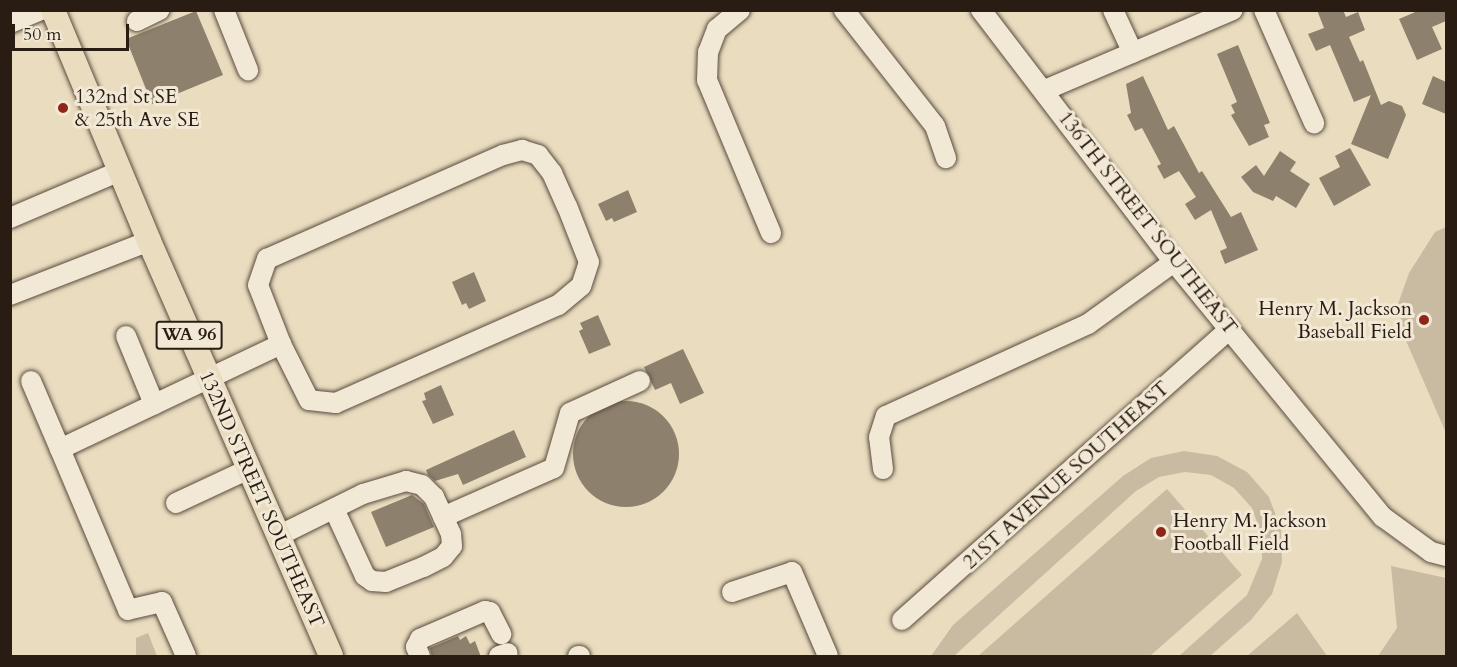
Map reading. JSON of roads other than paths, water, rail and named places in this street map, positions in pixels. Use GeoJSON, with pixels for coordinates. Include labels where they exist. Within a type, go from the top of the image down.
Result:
{"type":"FeatureCollection","features":[{"type":"Feature","properties":{"kind":"main road","name":"132ND STREET SOUTHEAST"},"geometry":{"type":"LineString","coordinates":[[53,10],[149,241],[331,657]]}},
{"type":"Feature","properties":{"kind":"street"},"geometry":{"type":"LineString","coordinates":[[10,23],[41,10]]}},
{"type":"Feature","properties":{"kind":"street"},"geometry":{"type":"LineString","coordinates":[[137,21],[160,10]]}},
{"type":"Feature","properties":{"kind":"street"},"geometry":{"type":"LineString","coordinates":[[224,10],[248,70]]}},
{"type":"Feature","properties":{"kind":"street"},"geometry":{"type":"LineString","coordinates":[[740,10],[717,29],[708,52],[707,80],[771,233]]}},
{"type":"Feature","properties":{"kind":"street"},"geometry":{"type":"LineString","coordinates":[[844,10],[934,126],[946,158]]}},
{"type":"Feature","properties":{"kind":"street","name":"136TH STREET SOUTHEAST"},"geometry":{"type":"LineString","coordinates":[[981,10],[1045,90],[1174,262],[1383,517],[1431,552],[1446,556]]}},
{"type":"Feature","properties":{"kind":"street"},"geometry":{"type":"LineString","coordinates":[[1113,10],[1133,53]]}},
{"type":"Feature","properties":{"kind":"street"},"geometry":{"type":"LineString","coordinates":[[1045,90],[1233,10]]}},
{"type":"Feature","properties":{"kind":"street"},"geometry":{"type":"LineString","coordinates":[[1264,10],[1314,123]]}},
{"type":"Feature","properties":{"kind":"street"},"geometry":{"type":"LineString","coordinates":[[522,150],[538,155],[552,173],[589,262],[581,286],[558,305],[336,403],[309,400],[281,344],[258,285],[267,259],[503,155],[522,150]]}},
{"type":"Feature","properties":{"kind":"street"},"geometry":{"type":"LineString","coordinates":[[10,218],[120,171]]}},
{"type":"Feature","properties":{"kind":"street"},"geometry":{"type":"LineString","coordinates":[[10,295],[149,241]]}},
{"type":"Feature","properties":{"kind":"street"},"geometry":{"type":"LineString","coordinates":[[883,469],[879,437],[886,416],[1088,324],[1174,262]]}},
{"type":"Feature","properties":{"kind":"street","name":"21ST AVENUE SOUTHEAST"},"geometry":{"type":"LineString","coordinates":[[902,620],[1230,329]]}},
{"type":"Feature","properties":{"kind":"street"},"geometry":{"type":"LineString","coordinates":[[126,336],[154,404]]}},
{"type":"Feature","properties":{"kind":"street"},"geometry":{"type":"LineString","coordinates":[[60,449],[281,344]]}},
{"type":"Feature","properties":{"kind":"street"},"geometry":{"type":"LineString","coordinates":[[31,381],[128,610],[162,602],[186,657]]}},
{"type":"Feature","properties":{"kind":"street"},"geometry":{"type":"LineString","coordinates":[[443,517],[554,468],[570,413],[640,381]]}},
{"type":"Feature","properties":{"kind":"street"},"geometry":{"type":"LineString","coordinates":[[176,503],[249,469]]}},
{"type":"Feature","properties":{"kind":"street"},"geometry":{"type":"LineString","coordinates":[[278,536],[334,509],[392,482],[406,481],[429,491],[452,540],[448,553],[379,584],[365,576],[334,509]]}},
{"type":"Feature","properties":{"kind":"street"},"geometry":{"type":"LineString","coordinates":[[732,592],[792,573],[828,657]]}},
{"type":"Feature","properties":{"kind":"street"},"geometry":{"type":"LineString","coordinates":[[420,657],[416,647],[420,639],[485,611],[490,612],[503,648]]}},
{"type":"Feature","properties":{"kind":"place","name":"132nd St SE & 25th Ave SE"},"geometry":{"type":"Point","coordinates":[63,108]}},
{"type":"Feature","properties":{"kind":"place","name":"Henry M. Jackson Baseball Field"},"geometry":{"type":"Point","coordinates":[1424,320]}},
{"type":"Feature","properties":{"kind":"place","name":"Henry M. Jackson Football Field"},"geometry":{"type":"Point","coordinates":[1161,532]}}]}
